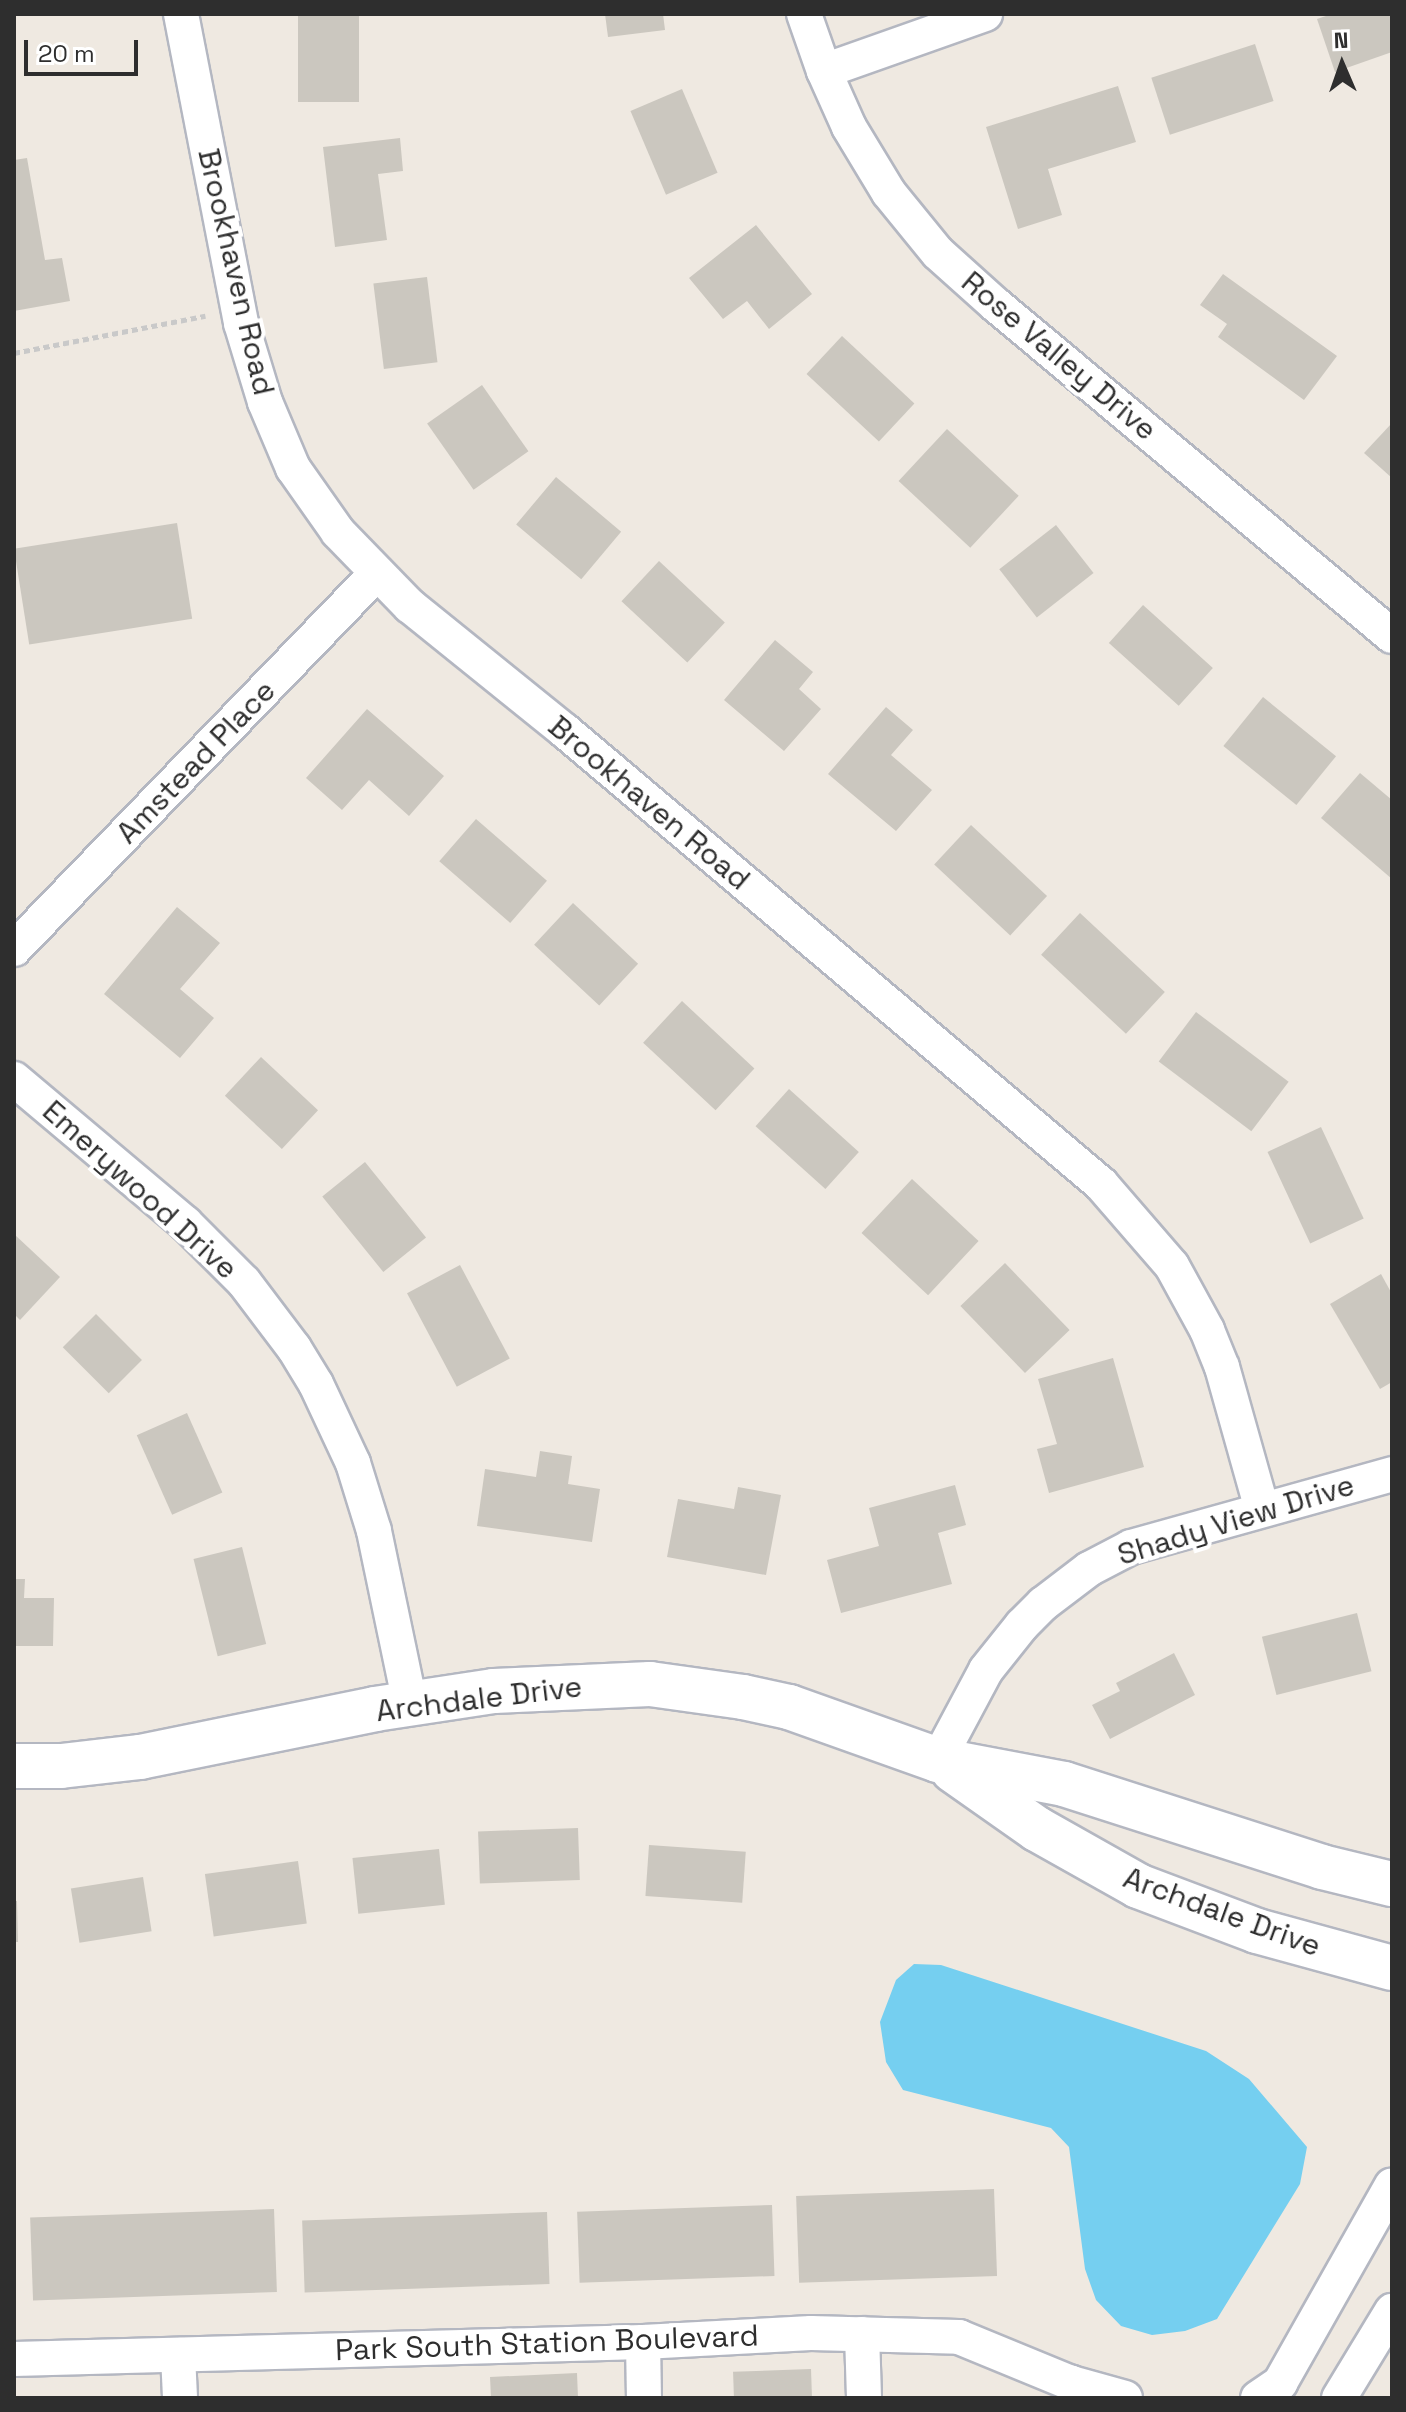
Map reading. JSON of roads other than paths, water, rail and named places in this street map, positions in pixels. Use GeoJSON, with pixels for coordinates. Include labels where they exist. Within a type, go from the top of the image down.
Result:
{"type":"FeatureCollection","features":[{"type":"Feature","properties":{"kind":"street","name":"Brookhaven Road"},"geometry":{"type":"LineString","coordinates":[[181,14],[241,323],[265,402],[293,468],[338,532],[410,606],[565,731],[1101,1184],[1172,1266],[1207,1330],[1222,1367],[1262,1509]]}},
{"type":"Feature","properties":{"kind":"street","name":"Rose Valley Drive"},"geometry":{"type":"LineString","coordinates":[[804,14],[824,71],[849,127],[889,193],[938,253],[1392,636]]}},
{"type":"Feature","properties":{"kind":"street"},"geometry":{"type":"LineString","coordinates":[[824,71],[985,14]]}},
{"type":"Feature","properties":{"kind":"street","name":"Amstead Place"},"geometry":{"type":"LineString","coordinates":[[14,949],[376,574]]}},
{"type":"Feature","properties":{"kind":"street","name":"Emerywood Drive"},"geometry":{"type":"LineString","coordinates":[[14,1079],[185,1223],[244,1282],[294,1348],[316,1384],[353,1463],[374,1531],[410,1704]]}},
{"type":"Feature","properties":{"kind":"street","name":"Shady View Drive"},"geometry":{"type":"LineString","coordinates":[[938,1760],[986,1670],[1043,1604],[1089,1569],[1131,1547],[1392,1474]]}},
{"type":"Feature","properties":{"kind":"street","name":"Archdale Drive"},"geometry":{"type":"LineString","coordinates":[[14,1766],[61,1766],[140,1757],[410,1704],[494,1691],[650,1684],[789,1707],[938,1760],[1064,1784],[1322,1867],[1392,1884]]}},
{"type":"Feature","properties":{"kind":"street","name":"Archdale Drive"},"geometry":{"type":"LineString","coordinates":[[938,1760],[1037,1829],[1138,1886],[1257,1931],[1392,1968]]}},
{"type":"Feature","properties":{"kind":"street"},"geometry":{"type":"LineString","coordinates":[[1258,2398],[1280,2383],[1379,2235],[1392,2185]]}},
{"type":"Feature","properties":{"kind":"street"},"geometry":{"type":"LineString","coordinates":[[1339,2398],[1392,2311]]}},
{"type":"Feature","properties":{"kind":"street","name":"Park South Station Boulevard"},"geometry":{"type":"LineString","coordinates":[[14,2359],[643,2342],[811,2333],[959,2337],[1075,2390],[1125,2398]]}},
{"type":"Feature","properties":{"kind":"street"},"geometry":{"type":"LineString","coordinates":[[862,2334],[864,2398]]}},
{"type":"Feature","properties":{"kind":"street"},"geometry":{"type":"LineString","coordinates":[[643,2342],[644,2398]]}},
{"type":"Feature","properties":{"kind":"street"},"geometry":{"type":"LineString","coordinates":[[178,2355],[180,2398]]}},
{"type":"Feature","properties":{"kind":"water"},"geometry":{"type":"Polygon","coordinates":[[[914,1964],[941,1965],[1206,2051],[1249,2079],[1307,2147],[1300,2184],[1217,2319],[1185,2331],[1152,2335],[1121,2326],[1096,2300],[1085,2269],[1069,2147],[1051,2128],[903,2090],[886,2062],[880,2022],[896,1980],[914,1964]]]}}]}
